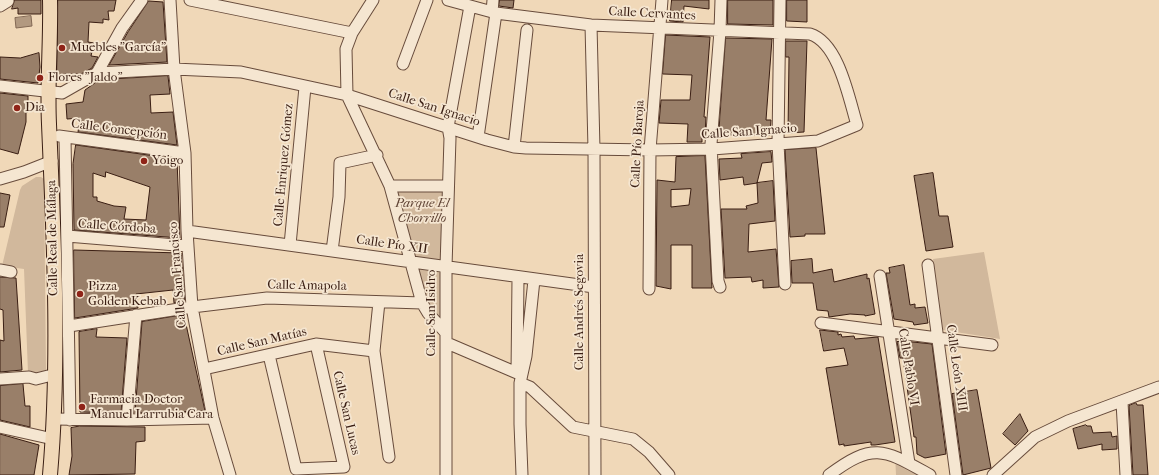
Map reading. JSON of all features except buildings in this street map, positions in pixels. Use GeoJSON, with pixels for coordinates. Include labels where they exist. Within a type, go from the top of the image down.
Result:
{"type":"FeatureCollection","features":[{"type":"Feature","properties":{"kind":"main road","name":"Calle Real de Málaga"},"geometry":{"type":"LineString","coordinates":[[50,0],[50,133],[52,161],[55,376],[50,475]]}},
{"type":"Feature","properties":{"kind":"street"},"geometry":{"type":"LineString","coordinates":[[96,73],[122,28],[142,0]]}},
{"type":"Feature","properties":{"kind":"street","name":"Calle San Francisco"},"geometry":{"type":"LineString","coordinates":[[170,0],[174,69],[185,153],[187,231],[192,307],[213,418],[230,475]]}},
{"type":"Feature","properties":{"kind":"street"},"geometry":{"type":"LineString","coordinates":[[190,0],[352,33]]}},
{"type":"Feature","properties":{"kind":"street"},"geometry":{"type":"LineString","coordinates":[[373,0],[352,33],[346,49],[347,95],[377,155],[390,186],[422,303],[428,313],[446,338],[466,353],[520,377],[573,427],[633,439],[649,452],[670,475]]}},
{"type":"Feature","properties":{"kind":"street"},"geometry":{"type":"LineString","coordinates":[[403,64],[427,0]]}},
{"type":"Feature","properties":{"kind":"street","name":"Calle Cervantes"},"geometry":{"type":"LineString","coordinates":[[448,0],[494,12],[591,25],[659,29],[810,34]]}},
{"type":"Feature","properties":{"kind":"street"},"geometry":{"type":"LineString","coordinates":[[478,137],[494,12],[493,0]]}},
{"type":"Feature","properties":{"kind":"street","name":"Calle Pío Baroja"},"geometry":{"type":"LineString","coordinates":[[649,289],[650,150],[662,0]]}},
{"type":"Feature","properties":{"kind":"street"},"geometry":{"type":"LineString","coordinates":[[720,287],[718,281],[712,148],[721,0]]}},
{"type":"Feature","properties":{"kind":"street"},"geometry":{"type":"LineString","coordinates":[[780,0],[778,143],[785,284]]}},
{"type":"Feature","properties":{"kind":"street","name":"Calle San Isidro"},"geometry":{"type":"LineString","coordinates":[[446,475],[446,268],[447,186],[450,138],[448,127],[470,6]]}},
{"type":"Feature","properties":{"kind":"street","name":"Calle Andrés Segovia"},"geometry":{"type":"LineString","coordinates":[[591,25],[594,149],[595,475]]}},
{"type":"Feature","properties":{"kind":"street"},"geometry":{"type":"LineString","coordinates":[[514,147],[527,30]]}},
{"type":"Feature","properties":{"kind":"street","name":"Calle San Ignacio"},"geometry":{"type":"LineString","coordinates":[[0,86],[62,93],[96,73],[174,69],[241,72],[347,95],[514,147],[650,150],[712,148],[818,141],[857,125],[836,60],[818,37],[810,34]]}},
{"type":"Feature","properties":{"kind":"street","name":"Calle Enriquez Gómez"},"geometry":{"type":"LineString","coordinates":[[290,245],[305,87]]}},
{"type":"Feature","properties":{"kind":"street","name":"Calle Concepción"},"geometry":{"type":"LineString","coordinates":[[50,133],[65,138],[185,153]]}},
{"type":"Feature","properties":{"kind":"street","name":"Calle Real de Málaga"},"geometry":{"type":"LineString","coordinates":[[65,138],[70,420]]}},
{"type":"Feature","properties":{"kind":"street"},"geometry":{"type":"LineString","coordinates":[[332,251],[339,197],[340,163],[377,155]]}},
{"type":"Feature","properties":{"kind":"street"},"geometry":{"type":"LineString","coordinates":[[0,179],[24,172],[52,161]]}},
{"type":"Feature","properties":{"kind":"street"},"geometry":{"type":"LineString","coordinates":[[390,186],[447,186]]}},
{"type":"Feature","properties":{"kind":"street","name":"Calle Pío XII"},"geometry":{"type":"LineString","coordinates":[[187,231],[518,278],[594,287]]}},
{"type":"Feature","properties":{"kind":"street","name":"Calle Córdoba"},"geometry":{"type":"LineString","coordinates":[[67,236],[188,246]]}},
{"type":"Feature","properties":{"kind":"street","name":"Calle León XIII"},"geometry":{"type":"LineString","coordinates":[[928,265],[956,475]]}},
{"type":"Feature","properties":{"kind":"street","name":"Calle Pablo VI"},"geometry":{"type":"LineString","coordinates":[[880,276],[909,463]]}},
{"type":"Feature","properties":{"kind":"street"},"geometry":{"type":"LineString","coordinates":[[518,278],[522,475]]}},
{"type":"Feature","properties":{"kind":"street"},"geometry":{"type":"LineString","coordinates":[[520,377],[526,356],[534,280]]}},
{"type":"Feature","properties":{"kind":"street","name":"Calle Amapola"},"geometry":{"type":"LineString","coordinates":[[69,326],[192,307],[267,298],[422,303]]}},
{"type":"Feature","properties":{"kind":"street"},"geometry":{"type":"LineString","coordinates":[[378,302],[374,351],[389,457]]}},
{"type":"Feature","properties":{"kind":"street"},"geometry":{"type":"LineString","coordinates":[[127,420],[136,315]]}},
{"type":"Feature","properties":{"kind":"street"},"geometry":{"type":"LineString","coordinates":[[821,323],[992,344]]}},
{"type":"Feature","properties":{"kind":"street","name":"Calle San Matías"},"geometry":{"type":"LineString","coordinates":[[204,369],[316,344],[374,351]]}},
{"type":"Feature","properties":{"kind":"street","name":"Calle San Lucas"},"geometry":{"type":"LineString","coordinates":[[269,355],[296,469],[344,467],[316,344]]}},
{"type":"Feature","properties":{"kind":"street"},"geometry":{"type":"LineString","coordinates":[[0,379],[29,377],[36,379],[55,376]]}},
{"type":"Feature","properties":{"kind":"street"},"geometry":{"type":"LineString","coordinates":[[993,475],[1035,437],[1068,420],[1122,402],[1159,387]]}},
{"type":"Feature","properties":{"kind":"street"},"geometry":{"type":"LineString","coordinates":[[1122,402],[1126,475]]}},
{"type":"Feature","properties":{"kind":"street"},"geometry":{"type":"LineString","coordinates":[[54,419],[127,420],[213,418]]}},
{"type":"Feature","properties":{"kind":"street"},"geometry":{"type":"LineString","coordinates":[[0,427],[53,439]]}},
{"type":"Feature","properties":{"kind":"street"},"geometry":{"type":"LineString","coordinates":[[829,475],[851,459],[867,453],[887,453],[930,475]]}},
{"type":"Feature","properties":{"kind":"green space"},"geometry":{"type":"Polygon","coordinates":[[[36,177],[41,177],[44,179],[46,371],[28,373],[24,269],[2,266],[20,190],[22,186],[36,177]]]}},
{"type":"Feature","properties":{"kind":"green space","name":"Parque El Chorrillo"},"geometry":{"type":"Polygon","coordinates":[[[396,190],[443,191],[441,263],[413,258],[396,190]]]}},
{"type":"Feature","properties":{"kind":"green space"},"geometry":{"type":"Polygon","coordinates":[[[984,252],[1000,339],[943,330],[933,259],[984,252]]]}},
{"type":"Feature","properties":{"kind":"green space"},"geometry":{"type":"Polygon","coordinates":[[[416,269],[442,273],[441,318],[438,319],[424,300],[416,269]]]}},
{"type":"Feature","properties":{"kind":"green space"},"geometry":{"type":"Polygon","coordinates":[[[895,455],[930,475],[896,475],[895,455]]]}},
{"type":"Feature","properties":{"kind":"shaded area"},"geometry":{"type":"Polygon","coordinates":[[[31,16],[32,26],[16,28],[15,18],[31,16]]]}},
{"type":"Feature","properties":{"kind":"place","name":"Muebles \"García\""},"geometry":{"type":"Point","coordinates":[62,48]}},
{"type":"Feature","properties":{"kind":"place","name":"Flores \"Jaldo\""},"geometry":{"type":"Point","coordinates":[40,78]}},
{"type":"Feature","properties":{"kind":"place","name":"Dia"},"geometry":{"type":"Point","coordinates":[17,108]}},
{"type":"Feature","properties":{"kind":"place","name":"Yoigo"},"geometry":{"type":"Point","coordinates":[144,161]}},
{"type":"Feature","properties":{"kind":"place","name":"Pizza Golden Kebab"},"geometry":{"type":"Point","coordinates":[80,294]}},
{"type":"Feature","properties":{"kind":"place","name":"Farmacia Doctor Manuel Larrubia Cara"},"geometry":{"type":"Point","coordinates":[82,407]}}]}
